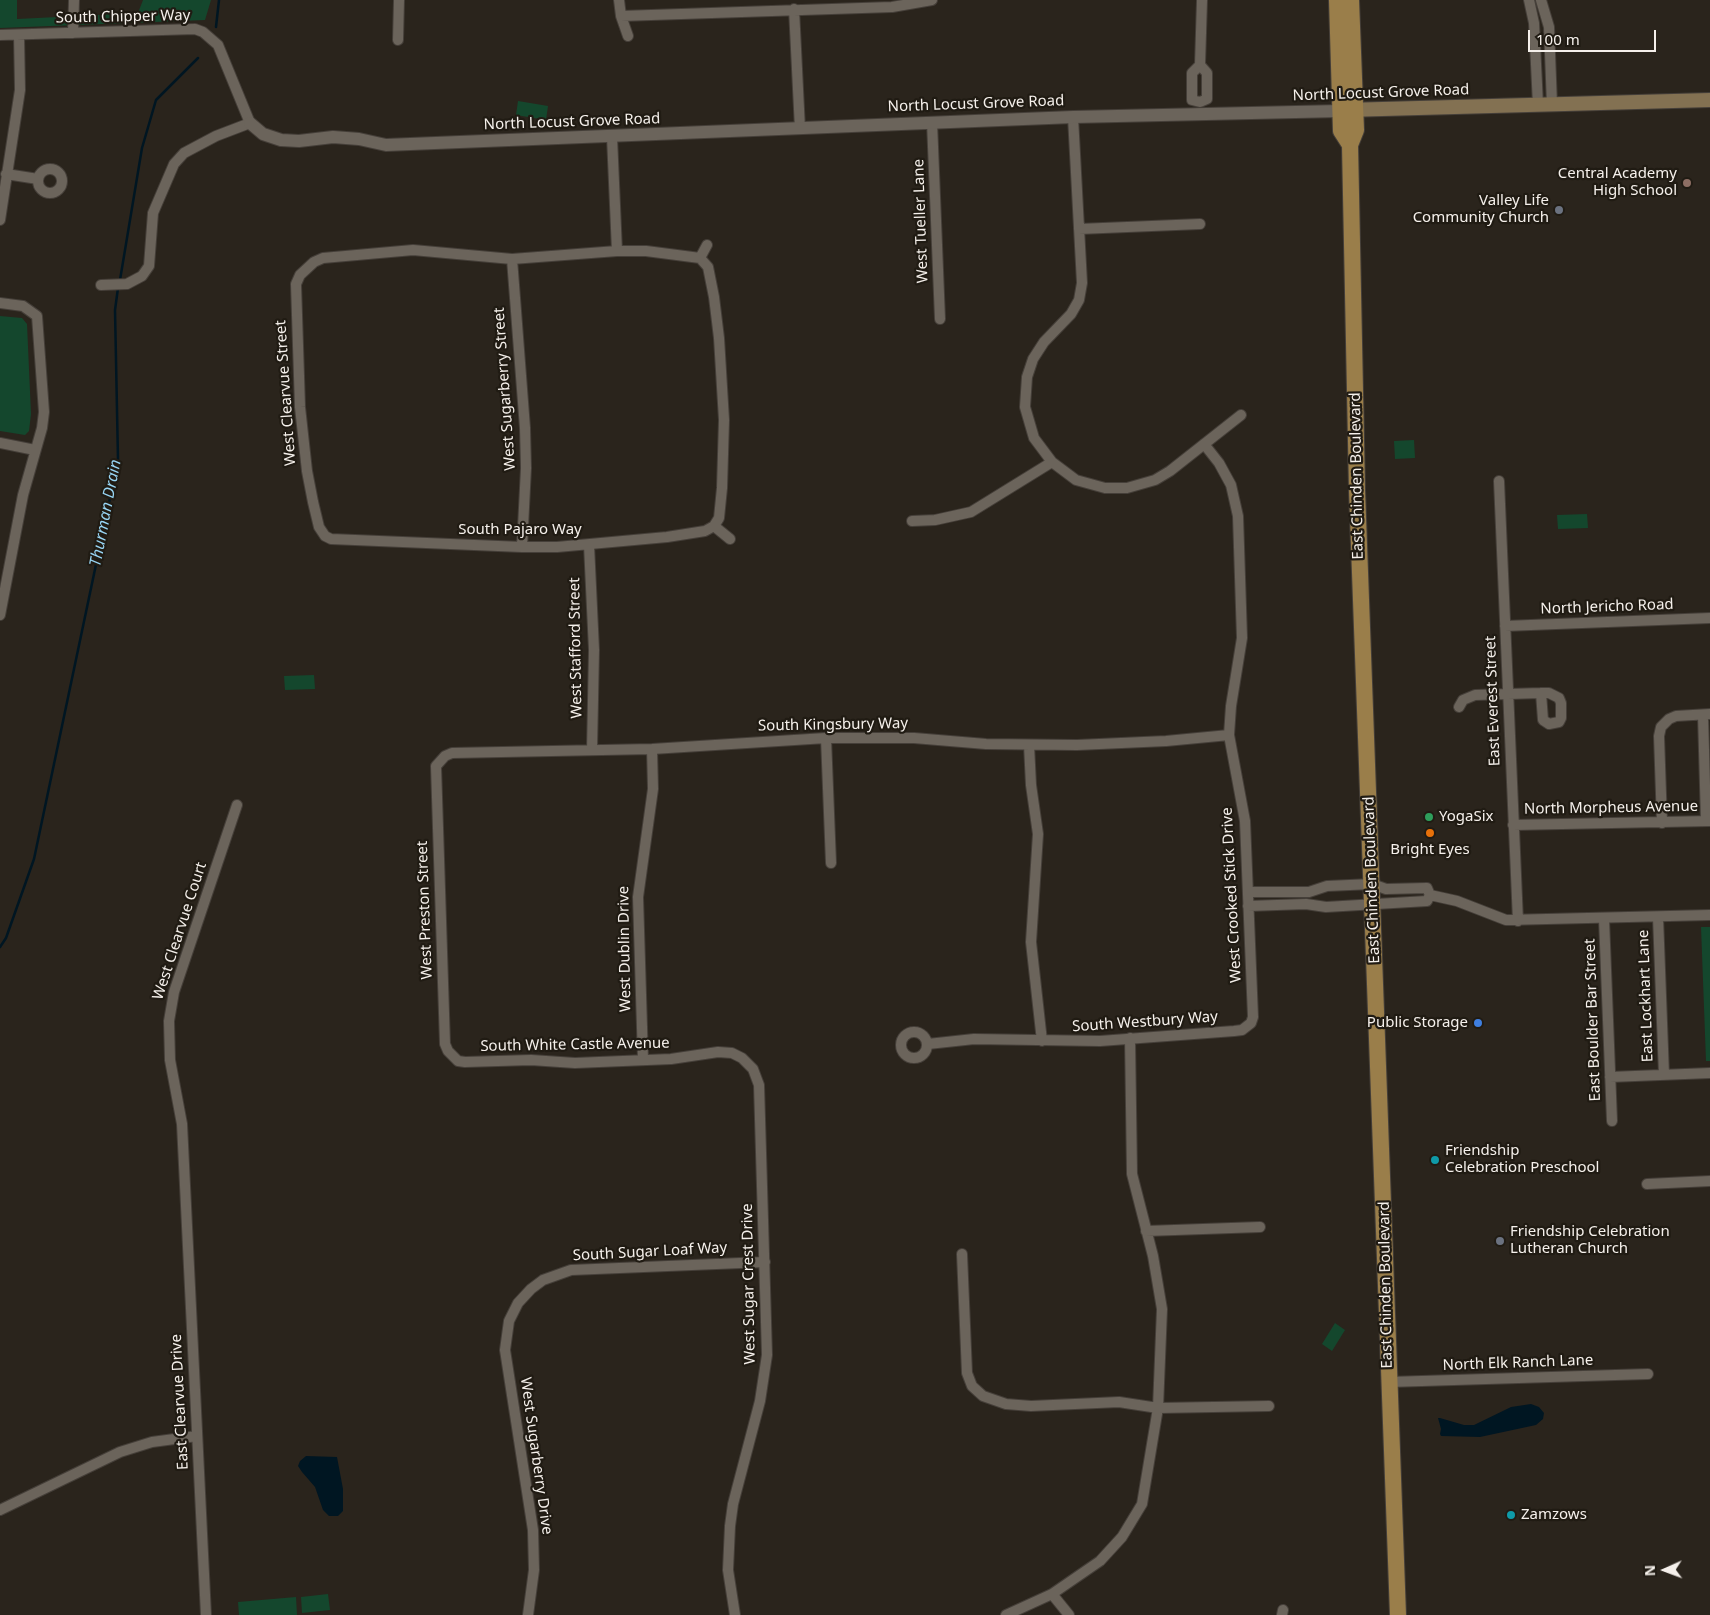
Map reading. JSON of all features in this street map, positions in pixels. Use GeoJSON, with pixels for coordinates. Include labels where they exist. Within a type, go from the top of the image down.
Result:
{"type":"FeatureCollection","features":[{"type":"Feature","properties":{"kind":"main road","name":"East Chinden Boulevard"},"geometry":{"type":"LineString","coordinates":[[1336,0],[1347,110],[1356,130],[1350,146],[1360,579],[1398,1615]]}},
{"type":"Feature","properties":{"kind":"main road","name":"East Chinden Boulevard"},"geometry":{"type":"LineString","coordinates":[[1347,110],[1351,0]]}},
{"type":"Feature","properties":{"kind":"main road","name":"North Locust Grove Road"},"geometry":{"type":"LineString","coordinates":[[1347,110],[1710,100]]}},
{"type":"Feature","properties":{"kind":"street"},"geometry":{"type":"LineString","coordinates":[[73,33],[74,0]]}},
{"type":"Feature","properties":{"kind":"street"},"geometry":{"type":"LineString","coordinates":[[398,40],[399,0]]}},
{"type":"Feature","properties":{"kind":"street"},"geometry":{"type":"LineString","coordinates":[[619,0],[621,16],[628,36]]}},
{"type":"Feature","properties":{"kind":"street"},"geometry":{"type":"LineString","coordinates":[[621,16],[892,7],[932,0]]}},
{"type":"Feature","properties":{"kind":"street"},"geometry":{"type":"LineString","coordinates":[[1200,65],[1192,73],[1192,100],[1200,108],[1207,100],[1207,73],[1200,65],[1202,0]]}},
{"type":"Feature","properties":{"kind":"street"},"geometry":{"type":"LineString","coordinates":[[1529,0],[1545,105]]}},
{"type":"Feature","properties":{"kind":"street"},"geometry":{"type":"LineString","coordinates":[[1541,0],[1549,27],[1545,105]]}},
{"type":"Feature","properties":{"kind":"street"},"geometry":{"type":"LineString","coordinates":[[794,9],[800,129]]}},
{"type":"Feature","properties":{"kind":"street","name":"South Chipper Way"},"geometry":{"type":"LineString","coordinates":[[0,36],[195,29],[203,32],[218,45],[250,123]]}},
{"type":"Feature","properties":{"kind":"street"},"geometry":{"type":"LineString","coordinates":[[0,220],[20,90],[18,34]]}},
{"type":"Feature","properties":{"kind":"street","name":"North Locust Grove Road"},"geometry":{"type":"LineString","coordinates":[[250,123],[262,134],[281,140],[300,141],[333,137],[359,139],[386,145],[1073,117],[1200,108],[1347,110]]}},
{"type":"Feature","properties":{"kind":"street"},"geometry":{"type":"LineString","coordinates":[[1073,117],[1082,283],[1079,300],[1071,314],[1044,342],[1033,359],[1027,377],[1024,396],[1027,420],[1034,438],[1060,470],[1087,484],[1105,488],[1128,488],[1155,480],[1240,415]]}},
{"type":"Feature","properties":{"kind":"street","name":"West Tueller Lane"},"geometry":{"type":"LineString","coordinates":[[932,122],[940,319]]}},
{"type":"Feature","properties":{"kind":"street"},"geometry":{"type":"LineString","coordinates":[[100,285],[127,284],[142,276],[150,266],[152,213],[174,164],[184,153],[216,136],[250,123]]}},
{"type":"Feature","properties":{"kind":"street"},"geometry":{"type":"LineString","coordinates":[[612,137],[617,251]]}},
{"type":"Feature","properties":{"kind":"street"},"geometry":{"type":"LineString","coordinates":[[6,174],[38,180]]}},
{"type":"Feature","properties":{"kind":"street"},"geometry":{"type":"LineString","coordinates":[[1080,229],[1200,224]]}},
{"type":"Feature","properties":{"kind":"street"},"geometry":{"type":"LineString","coordinates":[[700,258],[707,245]]}},
{"type":"Feature","properties":{"kind":"street","name":"West Clearvue Street"},"geometry":{"type":"LineString","coordinates":[[325,536],[317,518],[302,439],[295,294],[300,275],[314,262],[323,258],[393,251],[412,250],[512,259]]}},
{"type":"Feature","properties":{"kind":"street"},"geometry":{"type":"LineString","coordinates":[[512,259],[617,251],[646,251],[700,258],[708,267],[719,338],[724,420],[719,518],[714,526],[730,539]]}},
{"type":"Feature","properties":{"kind":"street","name":"West Sugarberry Street"},"geometry":{"type":"LineString","coordinates":[[512,259],[525,428],[526,468],[522,547]]}},
{"type":"Feature","properties":{"kind":"street"},"geometry":{"type":"LineString","coordinates":[[0,303],[23,306],[37,316],[44,412],[23,496],[0,615]]}},
{"type":"Feature","properties":{"kind":"street"},"geometry":{"type":"LineString","coordinates":[[0,443],[35,450]]}},
{"type":"Feature","properties":{"kind":"street","name":"West Crooked Stick Drive"},"geometry":{"type":"LineString","coordinates":[[1204,444],[1219,463],[1231,486],[1238,516],[1242,638],[1231,706],[1229,735],[1234,772],[1244,812],[1253,1017],[1249,1026]]}},
{"type":"Feature","properties":{"kind":"street"},"geometry":{"type":"LineString","coordinates":[[912,521],[935,520],[971,512],[1052,462]]}},
{"type":"Feature","properties":{"kind":"street","name":"East Everest Street"},"geometry":{"type":"LineString","coordinates":[[1498,481],[1518,921]]}},
{"type":"Feature","properties":{"kind":"street","name":"South Pajaro Way"},"geometry":{"type":"LineString","coordinates":[[325,536],[335,539],[522,547],[589,545],[667,537],[705,531],[714,526]]}},
{"type":"Feature","properties":{"kind":"street","name":"West Stafford Street"},"geometry":{"type":"LineString","coordinates":[[589,545],[594,650],[592,750]]}},
{"type":"Feature","properties":{"kind":"street","name":"North Jericho Road"},"geometry":{"type":"LineString","coordinates":[[1505,626],[1710,618]]}},
{"type":"Feature","properties":{"kind":"street"},"geometry":{"type":"LineString","coordinates":[[1458,707],[1463,700],[1475,695],[1541,693]]}},
{"type":"Feature","properties":{"kind":"street"},"geometry":{"type":"LineString","coordinates":[[1662,823],[1659,736],[1665,721],[1676,716],[1706,714],[1708,821]]}},
{"type":"Feature","properties":{"kind":"street","name":"South Kingsbury Way"},"geometry":{"type":"LineString","coordinates":[[440,761],[452,754],[652,749],[826,738],[914,738],[1029,745],[1166,741],[1229,735]]}},
{"type":"Feature","properties":{"kind":"street"},"geometry":{"type":"LineString","coordinates":[[826,738],[831,863]]}},
{"type":"Feature","properties":{"kind":"street"},"geometry":{"type":"LineString","coordinates":[[1029,745],[1031,786],[1038,834],[1031,936],[1042,1041]]}},
{"type":"Feature","properties":{"kind":"street","name":"West Dublin Drive"},"geometry":{"type":"LineString","coordinates":[[643,1060],[638,897],[653,789],[652,749]]}},
{"type":"Feature","properties":{"kind":"street","name":"West Preston Street"},"geometry":{"type":"LineString","coordinates":[[440,761],[434,773],[445,1044],[448,1051],[454,1056]]}},
{"type":"Feature","properties":{"kind":"street","name":"West Clearvue Court"},"geometry":{"type":"LineString","coordinates":[[185,1187],[181,1116],[170,1060],[169,1021],[174,992],[237,805]]}},
{"type":"Feature","properties":{"kind":"street","name":"North Morpheus Avenue"},"geometry":{"type":"LineString","coordinates":[[1513,825],[1625,821],[1662,823],[1708,821]]}},
{"type":"Feature","properties":{"kind":"street"},"geometry":{"type":"LineString","coordinates":[[1248,892],[1309,892],[1327,886],[1372,884],[1386,889],[1427,888],[1430,895],[1427,901],[1326,907],[1306,904],[1248,906]]}},
{"type":"Feature","properties":{"kind":"street"},"geometry":{"type":"LineString","coordinates":[[1430,895],[1457,901],[1506,920],[1518,921],[1710,915]]}},
{"type":"Feature","properties":{"kind":"street","name":"East Lockhart Lane"},"geometry":{"type":"LineString","coordinates":[[1658,917],[1664,1075]]}},
{"type":"Feature","properties":{"kind":"street","name":"East Boulder Bar Street"},"geometry":{"type":"LineString","coordinates":[[1604,919],[1612,1121]]}},
{"type":"Feature","properties":{"kind":"street","name":"South Westbury Way"},"geometry":{"type":"LineString","coordinates":[[928,1044],[974,1039],[1071,1042],[1234,1031],[1249,1026]]}},
{"type":"Feature","properties":{"kind":"street"},"geometry":{"type":"LineString","coordinates":[[1006,1615],[1052,1594],[1100,1561],[1122,1536],[1142,1504],[1158,1408],[1162,1309],[1154,1256],[1132,1174],[1130,1038]]}},
{"type":"Feature","properties":{"kind":"street","name":"South White Castle Avenue"},"geometry":{"type":"LineString","coordinates":[[454,1056],[464,1062],[531,1060],[575,1063],[671,1059],[718,1052],[732,1053],[742,1058],[752,1068]]}},
{"type":"Feature","properties":{"kind":"street","name":"West Sugar Crest Drive"},"geometry":{"type":"LineString","coordinates":[[735,1615],[729,1579],[728,1543],[733,1504],[765,1373],[768,1337],[760,1085],[752,1068]]}},
{"type":"Feature","properties":{"kind":"street"},"geometry":{"type":"LineString","coordinates":[[1610,1077],[1710,1074]]}},
{"type":"Feature","properties":{"kind":"street"},"geometry":{"type":"LineString","coordinates":[[1647,1184],[1710,1181]]}},
{"type":"Feature","properties":{"kind":"street","name":"East Clearvue Drive"},"geometry":{"type":"LineString","coordinates":[[185,1187],[206,1615]]}},
{"type":"Feature","properties":{"kind":"street"},"geometry":{"type":"LineString","coordinates":[[1146,1231],[1260,1227]]}},
{"type":"Feature","properties":{"kind":"street"},"geometry":{"type":"LineString","coordinates":[[962,1254],[967,1372],[976,1392],[1006,1404],[1022,1405],[1119,1402],[1158,1408],[1269,1406]]}},
{"type":"Feature","properties":{"kind":"street","name":"South Sugar Loaf Way"},"geometry":{"type":"LineString","coordinates":[[518,1303],[530,1289],[543,1280],[571,1270],[765,1262]]}},
{"type":"Feature","properties":{"kind":"street","name":"West Sugarberry Drive"},"geometry":{"type":"LineString","coordinates":[[518,1303],[509,1321],[505,1350],[533,1530],[534,1568],[528,1615]]}},
{"type":"Feature","properties":{"kind":"street","name":"North Elk Ranch Lane"},"geometry":{"type":"LineString","coordinates":[[1389,1382],[1648,1374]]}},
{"type":"Feature","properties":{"kind":"street"},"geometry":{"type":"LineString","coordinates":[[0,1510],[120,1452],[152,1442],[197,1436]]}},
{"type":"Feature","properties":{"kind":"street"},"geometry":{"type":"LineString","coordinates":[[1052,1594],[1069,1615]]}},
{"type":"Feature","properties":{"kind":"green space"},"geometry":{"type":"Polygon","coordinates":[[[0,0],[17,0],[17,19],[138,13],[143,0],[211,0],[205,20],[0,28],[0,0]]]}},
{"type":"Feature","properties":{"kind":"green space"},"geometry":{"type":"Polygon","coordinates":[[[518,101],[548,106],[546,120],[516,115],[518,101]]]}},
{"type":"Feature","properties":{"kind":"green space"},"geometry":{"type":"Polygon","coordinates":[[[0,316],[22,318],[27,324],[31,414],[29,431],[25,435],[0,431],[0,316]]]}},
{"type":"Feature","properties":{"kind":"green space"},"geometry":{"type":"Polygon","coordinates":[[[1414,440],[1415,458],[1395,459],[1394,441],[1414,440]]]}},
{"type":"Feature","properties":{"kind":"green space"},"geometry":{"type":"Polygon","coordinates":[[[1587,514],[1588,528],[1558,529],[1557,515],[1587,514]]]}},
{"type":"Feature","properties":{"kind":"green space"},"geometry":{"type":"Polygon","coordinates":[[[314,675],[315,689],[285,690],[284,676],[314,675]]]}},
{"type":"Feature","properties":{"kind":"green space"},"geometry":{"type":"Polygon","coordinates":[[[1701,927],[1710,927],[1710,1061],[1706,1061],[1701,927]]]}},
{"type":"Feature","properties":{"kind":"green space"},"geometry":{"type":"Polygon","coordinates":[[[1335,1323],[1345,1330],[1332,1351],[1322,1344],[1335,1323]]]}},
{"type":"Feature","properties":{"kind":"green space"},"geometry":{"type":"Polygon","coordinates":[[[328,1594],[330,1610],[302,1613],[301,1597],[328,1594]]]}},
{"type":"Feature","properties":{"kind":"green space"},"geometry":{"type":"Polygon","coordinates":[[[296,1597],[297,1615],[239,1615],[238,1602],[296,1597]]]}},
{"type":"Feature","properties":{"kind":"water"},"geometry":{"type":"Polygon","coordinates":[[[1531,1404],[1539,1407],[1544,1413],[1543,1419],[1536,1425],[1480,1437],[1441,1436],[1440,1434],[1441,1429],[1438,1418],[1464,1425],[1474,1425],[1511,1407],[1531,1404]]]}},
{"type":"Feature","properties":{"kind":"water"},"geometry":{"type":"Polygon","coordinates":[[[306,1456],[337,1457],[343,1489],[343,1511],[338,1516],[329,1516],[323,1510],[315,1487],[298,1466],[300,1461],[306,1456]]]}},
{"type":"Feature","properties":{"kind":"waterway","name":"Thurman Drain"},"geometry":{"type":"LineString","coordinates":[[216,27],[219,0]]}},
{"type":"Feature","properties":{"kind":"waterway","name":"Thurman Drain"},"geometry":{"type":"LineString","coordinates":[[120,280],[142,148],[156,100],[198,58]]}},
{"type":"Feature","properties":{"kind":"waterway","name":"Thurman Drain"},"geometry":{"type":"LineString","coordinates":[[0,947],[6,938],[34,859],[118,460],[115,310],[118,288]]}},
{"type":"Feature","properties":{"kind":"place","name":"Central Academy High School"},"geometry":{"type":"Point","coordinates":[1687,183]}},
{"type":"Feature","properties":{"kind":"place","name":"Valley Life Community Church"},"geometry":{"type":"Point","coordinates":[1559,210]}},
{"type":"Feature","properties":{"kind":"place","name":"YogaSix"},"geometry":{"type":"Point","coordinates":[1429,817]}},
{"type":"Feature","properties":{"kind":"place","name":"Bright Eyes"},"geometry":{"type":"Point","coordinates":[1430,833]}},
{"type":"Feature","properties":{"kind":"place","name":"Public Storage"},"geometry":{"type":"Point","coordinates":[1478,1023]}},
{"type":"Feature","properties":{"kind":"place","name":"Friendship Celebration Preschool"},"geometry":{"type":"Point","coordinates":[1435,1160]}},
{"type":"Feature","properties":{"kind":"place","name":"Friendship Celebration Lutheran Church"},"geometry":{"type":"Point","coordinates":[1500,1241]}},
{"type":"Feature","properties":{"kind":"place","name":"Zamzows"},"geometry":{"type":"Point","coordinates":[1511,1515]}}]}
